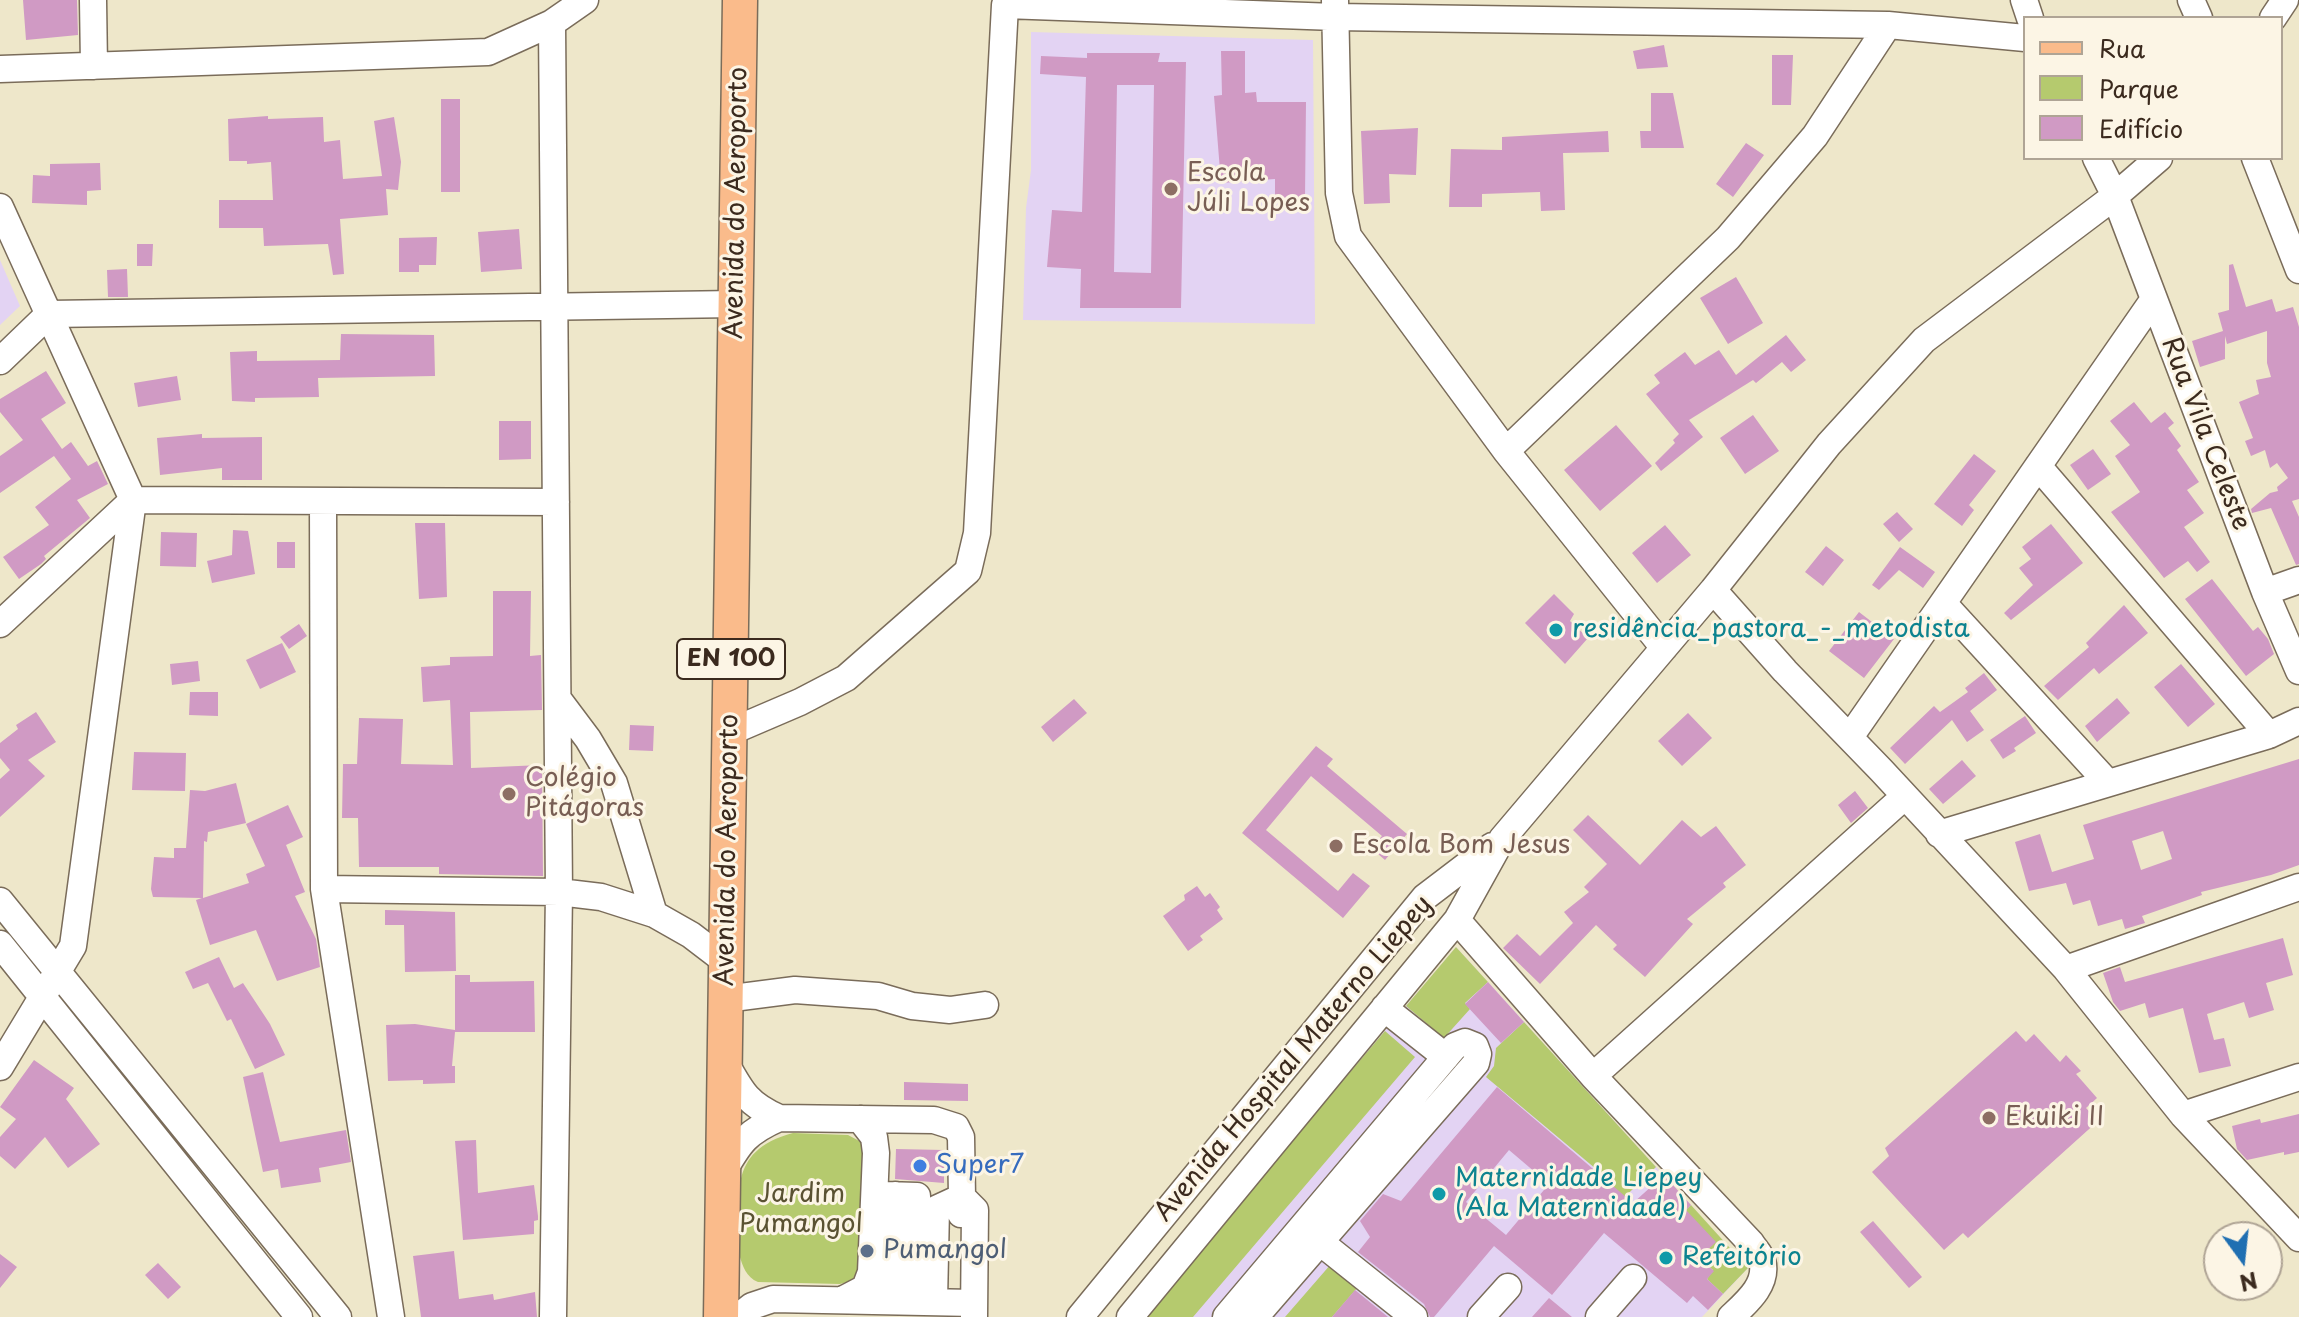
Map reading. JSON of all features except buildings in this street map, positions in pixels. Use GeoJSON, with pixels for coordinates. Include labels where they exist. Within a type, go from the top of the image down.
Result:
{"type":"FeatureCollection","features":[{"type":"Feature","properties":{"kind":"main road","name":"Avenida do Aeroporto"},"geometry":{"type":"LineString","coordinates":[[721,1317],[740,0]]}},
{"type":"Feature","properties":{"kind":"street"},"geometry":{"type":"LineString","coordinates":[[93,0],[94,66]]}},
{"type":"Feature","properties":{"kind":"street"},"geometry":{"type":"LineString","coordinates":[[0,69],[488,52],[552,23],[585,0]]}},
{"type":"Feature","properties":{"kind":"street"},"geometry":{"type":"LineString","coordinates":[[730,732],[846,678],[968,571],[977,533],[1005,5],[1587,10],[1888,25],[2023,38]]}},
{"type":"Feature","properties":{"kind":"street"},"geometry":{"type":"LineString","coordinates":[[1335,8],[1339,193],[1348,236],[1506,451],[1664,648]]}},
{"type":"Feature","properties":{"kind":"street"},"geometry":{"type":"LineString","coordinates":[[552,23],[559,892],[553,1317]]}},
{"type":"Feature","properties":{"kind":"street"},"geometry":{"type":"LineString","coordinates":[[1506,451],[1728,238],[1815,136],[1888,25]]}},
{"type":"Feature","properties":{"kind":"street","name":"Rua Vila Celeste"},"geometry":{"type":"LineString","coordinates":[[2097,160],[2115,196],[2265,592],[2299,671]]}},
{"type":"Feature","properties":{"kind":"street"},"geometry":{"type":"LineString","coordinates":[[1502,839],[1713,590],[1829,444],[1924,340],[2115,196],[2157,160]]}},
{"type":"Feature","properties":{"kind":"street"},"geometry":{"type":"LineString","coordinates":[[2256,160],[2299,271]]}},
{"type":"Feature","properties":{"kind":"street"},"geometry":{"type":"LineString","coordinates":[[0,207],[133,500],[73,946],[0,1067]]}},
{"type":"Feature","properties":{"kind":"street"},"geometry":{"type":"LineString","coordinates":[[1850,737],[2154,299]]}},
{"type":"Feature","properties":{"kind":"street"},"geometry":{"type":"LineString","coordinates":[[0,361],[49,314],[736,304]]}},
{"type":"Feature","properties":{"kind":"street"},"geometry":{"type":"LineString","coordinates":[[2038,466],[2269,735]]}},
{"type":"Feature","properties":{"kind":"street"},"geometry":{"type":"LineString","coordinates":[[0,624],[133,500],[556,502]]}},
{"type":"Feature","properties":{"kind":"street"},"geometry":{"type":"LineString","coordinates":[[323,501],[324,889],[391,1317]]}},
{"type":"Feature","properties":{"kind":"street"},"geometry":{"type":"LineString","coordinates":[[2265,592],[2299,580]]}},
{"type":"Feature","properties":{"kind":"street"},"geometry":{"type":"LineString","coordinates":[[1713,590],[1785,671],[2066,969],[2183,1115],[2299,1238]]}},
{"type":"Feature","properties":{"kind":"street"},"geometry":{"type":"LineString","coordinates":[[1943,603],[2108,783]]}},
{"type":"Feature","properties":{"kind":"street"},"geometry":{"type":"LineString","coordinates":[[558,699],[588,739],[614,783],[654,914]]}},
{"type":"Feature","properties":{"kind":"street"},"geometry":{"type":"LineString","coordinates":[[1939,834],[2269,735],[2299,721]]}},
{"type":"Feature","properties":{"kind":"street"},"geometry":{"type":"LineString","coordinates":[[1593,1076],[1905,796]]}},
{"type":"Feature","properties":{"kind":"street","name":"Avenida Hospital Materno Liepey"},"geometry":{"type":"LineString","coordinates":[[1130,1317],[1457,920],[1502,839]]}},
{"type":"Feature","properties":{"kind":"street","name":"Avenida Hospital Materno Liepey"},"geometry":{"type":"LineString","coordinates":[[1080,1317],[1425,897],[1502,839]]}},
{"type":"Feature","properties":{"kind":"street"},"geometry":{"type":"LineString","coordinates":[[2066,969],[2299,887]]}},
{"type":"Feature","properties":{"kind":"street"},"geometry":{"type":"LineString","coordinates":[[324,889],[559,892],[601,897],[654,914],[691,935],[725,961]]}},
{"type":"Feature","properties":{"kind":"street"},"geometry":{"type":"LineString","coordinates":[[0,901],[338,1317]]}},
{"type":"Feature","properties":{"kind":"street"},"geometry":{"type":"LineString","coordinates":[[1457,920],[1593,1076],[1751,1243],[1762,1259],[1762,1278],[1753,1296],[1731,1317]]}},
{"type":"Feature","properties":{"kind":"street"},"geometry":{"type":"LineString","coordinates":[[0,944],[299,1317]]}},
{"type":"Feature","properties":{"kind":"street"},"geometry":{"type":"LineString","coordinates":[[725,999],[795,990],[878,996],[912,1006],[950,1010],[985,1005]]}},
{"type":"Feature","properties":{"kind":"street"},"geometry":{"type":"LineString","coordinates":[[1384,1008],[1446,1057]]}},
{"type":"Feature","properties":{"kind":"street"},"geometry":{"type":"LineString","coordinates":[[1226,1317],[1455,1046],[1465,1042],[1475,1046],[1478,1054],[1476,1063],[1255,1317]]}},
{"type":"Feature","properties":{"kind":"street"},"geometry":{"type":"LineString","coordinates":[[724,1061],[742,1094],[758,1109],[779,1118],[934,1120],[956,1127],[961,1137],[955,1200]]}},
{"type":"Feature","properties":{"kind":"street"},"geometry":{"type":"LineString","coordinates":[[2183,1115],[2299,1077]]}},
{"type":"Feature","properties":{"kind":"street"},"geometry":{"type":"LineString","coordinates":[[723,1172],[741,1140],[779,1118]]}},
{"type":"Feature","properties":{"kind":"street"},"geometry":{"type":"LineString","coordinates":[[860,1119],[874,1137],[896,1192],[928,1306]]}},
{"type":"Feature","properties":{"kind":"street"},"geometry":{"type":"LineString","coordinates":[[842,1300],[865,1288],[896,1192]]}},
{"type":"Feature","properties":{"kind":"street"},"geometry":{"type":"LineString","coordinates":[[928,1306],[975,1210],[955,1200]]}},
{"type":"Feature","properties":{"kind":"street"},"geometry":{"type":"LineString","coordinates":[[928,1306],[936,1209],[955,1200]]}},
{"type":"Feature","properties":{"kind":"street"},"geometry":{"type":"LineString","coordinates":[[1320,1242],[1414,1317]]}},
{"type":"Feature","properties":{"kind":"street"},"geometry":{"type":"LineString","coordinates":[[1599,1317],[1633,1278]]}},
{"type":"Feature","properties":{"kind":"street"},"geometry":{"type":"LineString","coordinates":[[1481,1317],[1508,1287]]}},
{"type":"Feature","properties":{"kind":"street"},"geometry":{"type":"LineString","coordinates":[[738,1317],[752,1306],[773,1299],[928,1306]]}},
{"type":"Feature","properties":{"kind":"shaded area","name":"Escola Júli Lopes"},"geometry":{"type":"Polygon","coordinates":[[[1031,32],[1313,40],[1315,324],[1023,320],[1026,208],[1031,170],[1031,32]]]}},
{"type":"Feature","properties":{"kind":"shaded area"},"geometry":{"type":"Polygon","coordinates":[[[0,260],[20,306],[0,325],[0,260]]]}},
{"type":"Feature","properties":{"kind":"shaded area"},"geometry":{"type":"Polygon","coordinates":[[[1456,947],[1748,1268],[1702,1317],[1142,1317],[1456,947]]]}},
{"type":"Feature","properties":{"kind":"green space"},"geometry":{"type":"Polygon","coordinates":[[[1456,947],[1488,982],[1465,1003],[1470,1009],[1444,1038],[1406,1006],[1456,947]]]}},
{"type":"Feature","properties":{"kind":"green space"},"geometry":{"type":"Polygon","coordinates":[[[1524,1022],[1656,1167],[1541,1272],[1614,1184],[1486,1077],[1494,1066],[1496,1048],[1524,1022]]]}},
{"type":"Feature","properties":{"kind":"green space"},"geometry":{"type":"Polygon","coordinates":[[[1385,1031],[1415,1057],[1193,1317],[1142,1317],[1385,1031]]]}},
{"type":"Feature","properties":{"kind":"green space","name":"Jardim Pumangol"},"geometry":{"type":"Polygon","coordinates":[[[793,1133],[848,1135],[865,1144],[859,1273],[851,1281],[840,1284],[758,1282],[748,1274],[742,1263],[739,1254],[739,1196],[746,1164],[771,1141],[793,1133]]]}},
{"type":"Feature","properties":{"kind":"green space"},"geometry":{"type":"Polygon","coordinates":[[[1691,1205],[1748,1268],[1723,1294],[1707,1279],[1713,1270],[1665,1229],[1691,1205]]]}},
{"type":"Feature","properties":{"kind":"green space"},"geometry":{"type":"Polygon","coordinates":[[[1331,1264],[1358,1287],[1332,1317],[1285,1317],[1331,1264]]]}},
{"type":"Feature","properties":{"kind":"place","name":"Escola Júli Lopes"},"geometry":{"type":"Point","coordinates":[1171,189]}},
{"type":"Feature","properties":{"kind":"place","name":"residência_pastora_-_metodista"},"geometry":{"type":"Point","coordinates":[1556,630]}},
{"type":"Feature","properties":{"kind":"place","name":"Colégio Pitágoras"},"geometry":{"type":"Point","coordinates":[509,794]}},
{"type":"Feature","properties":{"kind":"place","name":"Escola Bom Jesus"},"geometry":{"type":"Point","coordinates":[1336,846]}},
{"type":"Feature","properties":{"kind":"place","name":"Ekuiki II"},"geometry":{"type":"Point","coordinates":[1989,1118]}},
{"type":"Feature","properties":{"kind":"place","name":"Super7"},"geometry":{"type":"Point","coordinates":[920,1166]}},
{"type":"Feature","properties":{"kind":"place","name":"Maternidade Liepey (Ala Maternidade)"},"geometry":{"type":"Point","coordinates":[1439,1194]}},
{"type":"Feature","properties":{"kind":"place","name":"Pumangol"},"geometry":{"type":"Point","coordinates":[867,1251]}},
{"type":"Feature","properties":{"kind":"place","name":"Refeitório"},"geometry":{"type":"Point","coordinates":[1666,1258]}}]}
